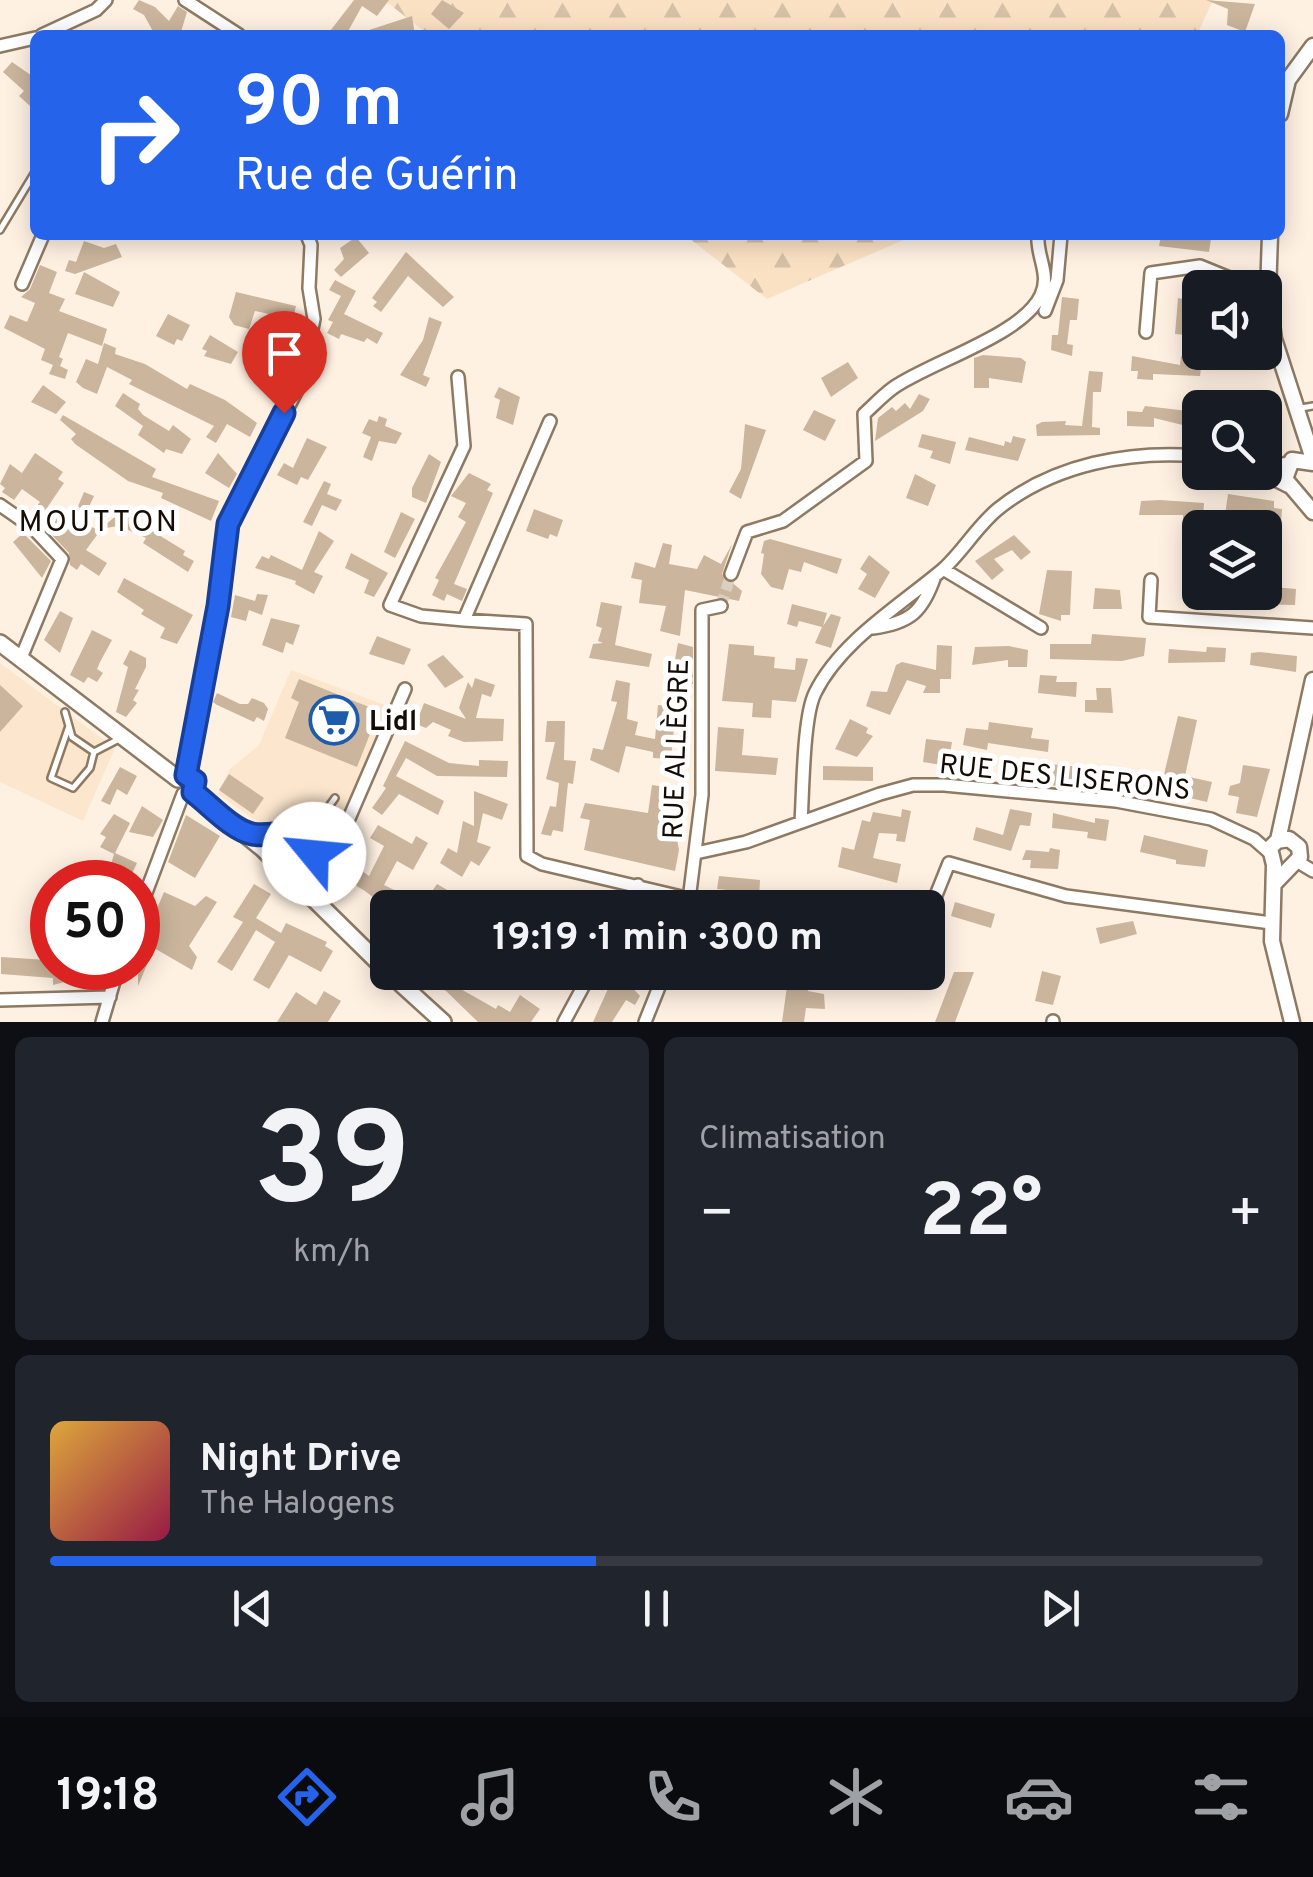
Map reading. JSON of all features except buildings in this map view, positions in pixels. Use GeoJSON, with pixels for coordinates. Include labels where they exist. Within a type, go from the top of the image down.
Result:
{"type":"FeatureCollection","features":[{"type":"Feature","properties":{"kind":"main road"},"geometry":{"type":"LineString","coordinates":[[0,644],[125,736],[246,833],[370,954]]}},
{"type":"Feature","properties":{"kind":"main road"},"geometry":{"type":"LineString","coordinates":[[246,833],[280,836],[295,831],[307,836],[317,902]]}},
{"type":"Feature","properties":{"kind":"main road"},"geometry":{"type":"LineString","coordinates":[[280,836],[272,848],[280,865],[298,872],[311,860]]}},
{"type":"Feature","properties":{"kind":"main road"},"geometry":{"type":"LineString","coordinates":[[408,990],[443,1022]]}},
{"type":"Feature","properties":{"kind":"street"},"geometry":{"type":"LineString","coordinates":[[67,30],[106,0]]}},
{"type":"Feature","properties":{"kind":"street"},"geometry":{"type":"LineString","coordinates":[[185,0],[231,30]]}},
{"type":"Feature","properties":{"kind":"street"},"geometry":{"type":"LineString","coordinates":[[0,46],[30,38]]}},
{"type":"Feature","properties":{"kind":"street"},"geometry":{"type":"LineString","coordinates":[[1285,84],[1313,46]]}},
{"type":"Feature","properties":{"kind":"street"},"geometry":{"type":"LineString","coordinates":[[22,284],[41,240]]}},
{"type":"Feature","properties":{"kind":"street"},"geometry":{"type":"LineString","coordinates":[[158,860],[185,785],[218,606],[228,524],[297,390],[306,358],[314,319],[308,240]]}},
{"type":"Feature","properties":{"kind":"street"},"geometry":{"type":"LineString","coordinates":[[731,574],[747,532],[783,521],[866,461],[864,414],[892,389],[1026,316],[1041,294],[1046,274],[1038,240]]}},
{"type":"Feature","properties":{"kind":"street"},"geometry":{"type":"LineString","coordinates":[[1045,311],[1057,280],[1061,240]]}},
{"type":"Feature","properties":{"kind":"street"},"geometry":{"type":"LineString","coordinates":[[1265,270],[1269,240]]}},
{"type":"Feature","properties":{"kind":"street"},"geometry":{"type":"LineString","coordinates":[[1146,332],[1151,273],[1200,266],[1210,270]]}},
{"type":"Feature","properties":{"kind":"street"},"geometry":{"type":"LineString","coordinates":[[1282,356],[1306,408],[1306,436],[1313,461],[1282,464]]}},
{"type":"Feature","properties":{"kind":"street"},"geometry":{"type":"LineString","coordinates":[[458,377],[464,446],[390,605],[421,616],[526,624],[527,856],[542,864],[652,890]]}},
{"type":"Feature","properties":{"kind":"street"},"geometry":{"type":"LineString","coordinates":[[464,620],[550,422]]}},
{"type":"Feature","properties":{"kind":"street"},"geometry":{"type":"LineString","coordinates":[[1287,486],[1293,461],[1306,436]]}},
{"type":"Feature","properties":{"kind":"street"},"geometry":{"type":"LineString","coordinates":[[801,822],[814,695],[839,661],[873,628],[939,572],[996,511],[1032,485],[1087,465],[1137,454],[1182,455]]}},
{"type":"Feature","properties":{"kind":"street"},"geometry":{"type":"LineString","coordinates":[[1282,483],[1312,514]]}},
{"type":"Feature","properties":{"kind":"street"},"geometry":{"type":"LineString","coordinates":[[0,505],[33,528],[62,559],[21,658]]}},
{"type":"Feature","properties":{"kind":"street"},"geometry":{"type":"LineString","coordinates":[[939,572],[1041,628]]}},
{"type":"Feature","properties":{"kind":"street"},"geometry":{"type":"LineString","coordinates":[[873,628],[911,620],[926,604],[939,572]]}},
{"type":"Feature","properties":{"kind":"street"},"geometry":{"type":"LineString","coordinates":[[1151,580],[1149,617],[1313,628]]}},
{"type":"Feature","properties":{"kind":"street","name":"RUE ALLÈGRE"},"geometry":{"type":"LineString","coordinates":[[691,890],[704,725],[702,610],[721,606]]}},
{"type":"Feature","properties":{"kind":"street"},"geometry":{"type":"LineString","coordinates":[[1292,1022],[1270,923],[1313,680]]}},
{"type":"Feature","properties":{"kind":"street"},"geometry":{"type":"LineString","coordinates":[[311,860],[334,853],[405,689]]}},
{"type":"Feature","properties":{"kind":"street","name":"RUE DES LISERONS"},"geometry":{"type":"LineString","coordinates":[[696,853],[913,786],[944,785],[1152,808],[1210,819],[1283,853]]}},
{"type":"Feature","properties":{"kind":"street"},"geometry":{"type":"LineString","coordinates":[[1283,853],[1313,871]]}},
{"type":"Feature","properties":{"kind":"street"},"geometry":{"type":"LineString","coordinates":[[938,890],[949,863],[1066,896],[1270,923]]}},
{"type":"Feature","properties":{"kind":"street"},"geometry":{"type":"LineString","coordinates":[[635,890],[638,885]]}},
{"type":"Feature","properties":{"kind":"street"},"geometry":{"type":"LineString","coordinates":[[102,1022],[112,990]]}},
{"type":"Feature","properties":{"kind":"street"},"geometry":{"type":"LineString","coordinates":[[564,1022],[581,990]]}},
{"type":"Feature","properties":{"kind":"street"},"geometry":{"type":"LineString","coordinates":[[645,1022],[658,990]]}},
{"type":"Feature","properties":{"kind":"street"},"geometry":{"type":"LineString","coordinates":[[0,1000],[110,997]]}},
{"type":"Feature","properties":{"kind":"lane"},"geometry":{"type":"LineString","coordinates":[[0,230],[30,180]]}},
{"type":"Feature","properties":{"kind":"lane"},"geometry":{"type":"LineString","coordinates":[[65,712],[72,737],[94,752]]}},
{"type":"Feature","properties":{"kind":"lane"},"geometry":{"type":"LineString","coordinates":[[69,726],[51,778],[73,788],[90,768],[94,752],[125,736]]}},
{"type":"Feature","properties":{"kind":"lane"},"geometry":{"type":"LineString","coordinates":[[307,836],[335,798]]}},
{"type":"Feature","properties":{"kind":"shaded area"},"geometry":{"type":"Polygon","coordinates":[[[0,663],[115,748],[83,821],[0,782],[0,663]]]}},
{"type":"Feature","properties":{"kind":"shaded area"},"geometry":{"type":"Polygon","coordinates":[[[291,670],[390,707],[331,848],[312,830],[289,823],[265,827],[218,794],[229,770],[259,745],[291,670]]]}},
{"type":"Feature","properties":{"kind":"green space"},"geometry":{"type":"Polygon","coordinates":[[[384,0],[1213,0],[1199,30],[423,30],[384,0]]]}},
{"type":"Feature","properties":{"kind":"green space"},"geometry":{"type":"Polygon","coordinates":[[[691,240],[903,240],[767,299],[691,240]]]}},
{"type":"Feature","properties":{"kind":"tunnel"},"geometry":{"type":"LineString","coordinates":[[721,606],[731,574]]}},
{"type":"Feature","properties":{"kind":"place","name":"Lidl"},"geometry":{"type":"Point","coordinates":[334,720]}},
{"type":"Feature","properties":{"kind":"district","name":"MOUTTON"},"geometry":{"type":"Point","coordinates":[99,521]}},
{"type":"Feature","properties":{"kind":"route"},"geometry":{"type":"LineString","coordinates":[[284,413],[228,524],[218,606],[186,775],[195,781],[193,792],[246,833],[280,836],[295,831],[307,836],[314,854]]}}]}
